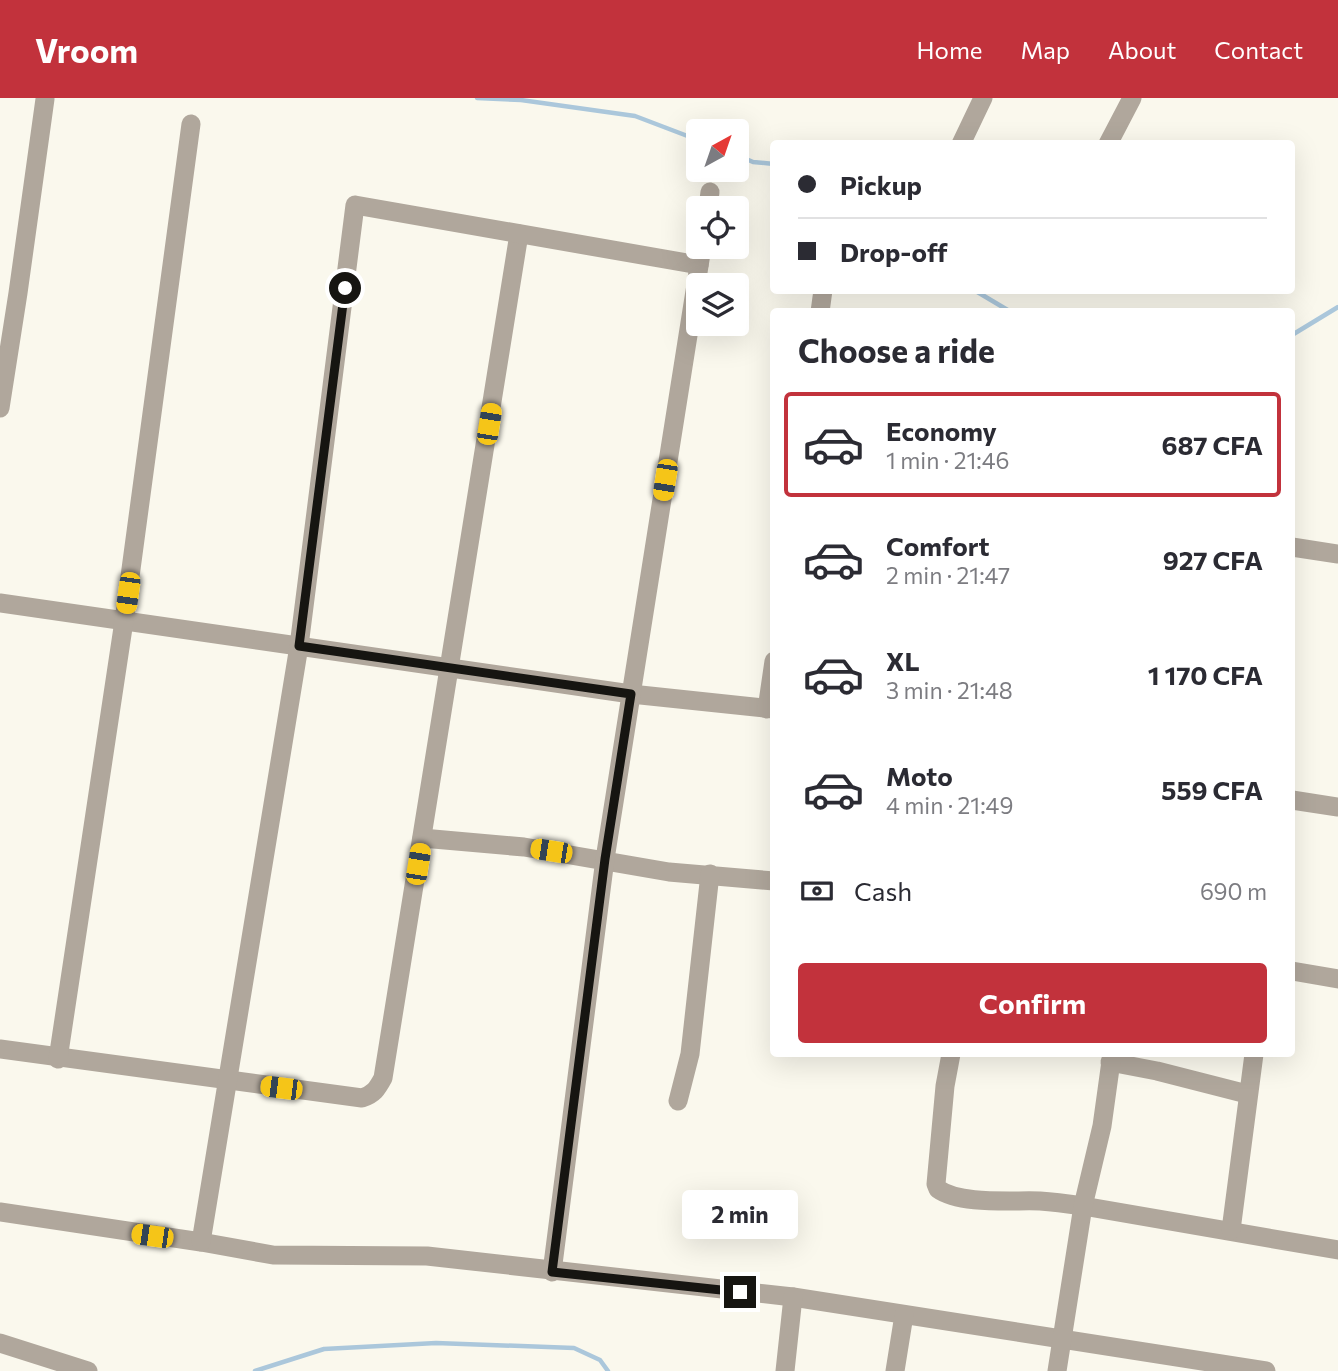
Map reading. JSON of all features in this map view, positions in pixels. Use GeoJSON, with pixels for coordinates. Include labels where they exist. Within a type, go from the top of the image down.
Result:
{"type":"FeatureCollection","features":[{"type":"Feature","properties":{"kind":"street"},"geometry":{"type":"LineString","coordinates":[[963,140],[984,98]]}},
{"type":"Feature","properties":{"kind":"street"},"geometry":{"type":"LineString","coordinates":[[1110,140],[1132,98]]}},
{"type":"Feature","properties":{"kind":"street"},"geometry":{"type":"LineString","coordinates":[[0,403],[45,99]]}},
{"type":"Feature","properties":{"kind":"street"},"geometry":{"type":"LineString","coordinates":[[58,1059],[124,621],[191,124]]}},
{"type":"Feature","properties":{"kind":"street"},"geometry":{"type":"LineString","coordinates":[[201,1242],[299,646],[355,205],[519,234],[686,254]]}},
{"type":"Feature","properties":{"kind":"street"},"geometry":{"type":"LineString","coordinates":[[0,1049],[58,1059],[362,1098],[372,1095],[377,1089],[383,1078],[519,234]]}},
{"type":"Feature","properties":{"kind":"street"},"geometry":{"type":"LineString","coordinates":[[552,1272],[605,859],[700,259]]}},
{"type":"Feature","properties":{"kind":"street"},"geometry":{"type":"LineString","coordinates":[[1295,547],[1338,554]]}},
{"type":"Feature","properties":{"kind":"street"},"geometry":{"type":"LineString","coordinates":[[0,603],[631,694],[770,709]]}},
{"type":"Feature","properties":{"kind":"street"},"geometry":{"type":"LineString","coordinates":[[1295,800],[1338,807]]}},
{"type":"Feature","properties":{"kind":"street"},"geometry":{"type":"LineString","coordinates":[[422,838],[524,847],[670,872],[770,881]]}},
{"type":"Feature","properties":{"kind":"street"},"geometry":{"type":"LineString","coordinates":[[678,1101],[690,1055],[710,874]]}},
{"type":"Feature","properties":{"kind":"street"},"geometry":{"type":"LineString","coordinates":[[1295,972],[1338,979]]}},
{"type":"Feature","properties":{"kind":"street"},"geometry":{"type":"LineString","coordinates":[[950,1057],[945,1086],[937,1189],[942,1192],[975,1199],[1041,1201],[1083,1206],[1338,1250]]}},
{"type":"Feature","properties":{"kind":"street"},"geometry":{"type":"LineString","coordinates":[[1231,1230],[1253,1057]]}},
{"type":"Feature","properties":{"kind":"street"},"geometry":{"type":"LineString","coordinates":[[1057,1371],[1083,1206],[1102,1126],[1111,1058],[1247,1094]]}},
{"type":"Feature","properties":{"kind":"street"},"geometry":{"type":"LineString","coordinates":[[0,1212],[273,1255],[427,1256],[793,1297],[1262,1371]]}},
{"type":"Feature","properties":{"kind":"street"},"geometry":{"type":"LineString","coordinates":[[785,1371],[793,1297]]}},
{"type":"Feature","properties":{"kind":"street"},"geometry":{"type":"LineString","coordinates":[[895,1371],[904,1315]]}},
{"type":"Feature","properties":{"kind":"street"},"geometry":{"type":"LineString","coordinates":[[0,1343],[88,1371]]}},
{"type":"Feature","properties":{"kind":"waterway"},"geometry":{"type":"LineString","coordinates":[[477,98],[521,100],[635,116],[686,135]]}},
{"type":"Feature","properties":{"kind":"waterway"},"geometry":{"type":"LineString","coordinates":[[749,160],[770,164]]}},
{"type":"Feature","properties":{"kind":"waterway"},"geometry":{"type":"LineString","coordinates":[[981,294],[1004,308]]}},
{"type":"Feature","properties":{"kind":"waterway"},"geometry":{"type":"LineString","coordinates":[[1295,333],[1338,307]]}},
{"type":"Feature","properties":{"kind":"waterway"},"geometry":{"type":"LineString","coordinates":[[255,1371],[324,1349],[436,1343],[574,1348],[600,1360],[608,1371]]}},
{"type":"Feature","properties":{"kind":"route"},"geometry":{"type":"LineString","coordinates":[[345,288],[299,646],[631,694],[605,859],[552,1272],[740,1292]]}}]}
